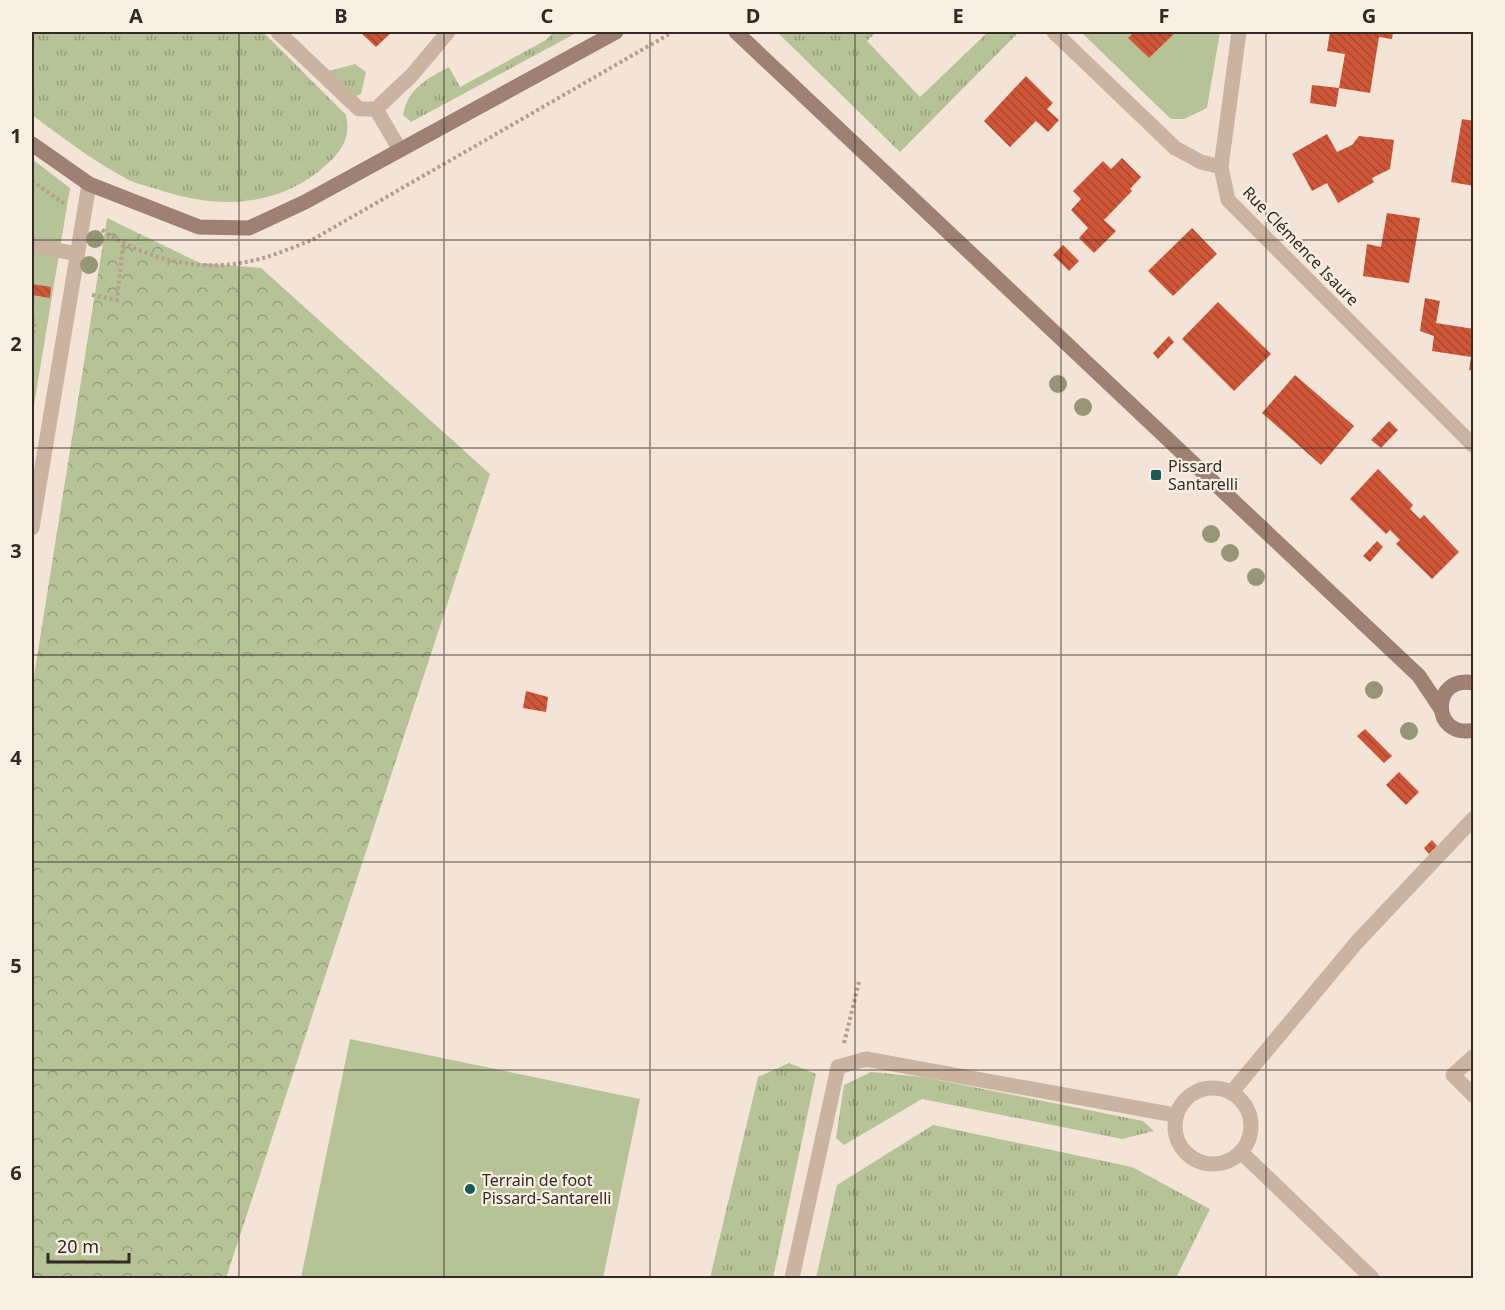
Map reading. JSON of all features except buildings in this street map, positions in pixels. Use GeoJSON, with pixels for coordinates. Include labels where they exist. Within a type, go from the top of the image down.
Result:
{"type":"FeatureCollection","features":[{"type":"Feature","properties":{"kind":"main road"},"geometry":{"type":"LineString","coordinates":[[32,144],[89,184],[199,227],[249,228],[305,202],[616,32]]}},
{"type":"Feature","properties":{"kind":"main road"},"geometry":{"type":"LineString","coordinates":[[736,32],[1419,676],[1441,709],[1447,724],[1470,734]]}},
{"type":"Feature","properties":{"kind":"main road"},"geometry":{"type":"LineString","coordinates":[[1419,676],[1450,687]]}},
{"type":"Feature","properties":{"kind":"main road"},"geometry":{"type":"LineString","coordinates":[[1441,709],[1441,700],[1450,687],[1465,681],[1473,682]]}},
{"type":"Feature","properties":{"kind":"street"},"geometry":{"type":"LineString","coordinates":[[279,32],[359,109],[376,110],[412,75],[448,32]]}},
{"type":"Feature","properties":{"kind":"street"},"geometry":{"type":"LineString","coordinates":[[1054,32],[1175,148],[1201,162],[1221,166]]}},
{"type":"Feature","properties":{"kind":"street","name":"Rue Clémence Isaure"},"geometry":{"type":"LineString","coordinates":[[1239,32],[1221,166],[1228,200],[1473,446]]}},
{"type":"Feature","properties":{"kind":"street"},"geometry":{"type":"LineString","coordinates":[[376,110],[400,150]]}},
{"type":"Feature","properties":{"kind":"street"},"geometry":{"type":"LineString","coordinates":[[32,528],[89,184]]}},
{"type":"Feature","properties":{"kind":"street"},"geometry":{"type":"LineString","coordinates":[[32,245],[77,254]]}},
{"type":"Feature","properties":{"kind":"street"},"geometry":{"type":"LineString","coordinates":[[1231,1093],[1357,942],[1473,818]]}},
{"type":"Feature","properties":{"kind":"street"},"geometry":{"type":"LineString","coordinates":[[1473,1056],[1454,1075],[1473,1096]]}},
{"type":"Feature","properties":{"kind":"street"},"geometry":{"type":"LineString","coordinates":[[792,1278],[838,1067],[866,1059],[1175,1115]]}},
{"type":"Feature","properties":{"kind":"street"},"geometry":{"type":"LineString","coordinates":[[1209,1087],[1231,1093],[1246,1106],[1252,1130],[1242,1153],[1221,1164],[1191,1159],[1175,1140],[1175,1115],[1187,1096],[1209,1087]]}},
{"type":"Feature","properties":{"kind":"street"},"geometry":{"type":"LineString","coordinates":[[1242,1153],[1372,1278]]}},
{"type":"Feature","properties":{"kind":"path"},"geometry":{"type":"LineString","coordinates":[[71,290],[117,300],[123,245]]}},
{"type":"Feature","properties":{"kind":"path"},"geometry":{"type":"LineString","coordinates":[[32,320],[35,321],[32,340]]}},
{"type":"Feature","properties":{"kind":"path"},"geometry":{"type":"LineString","coordinates":[[838,1067],[859,982]]}},
{"type":"Feature","properties":{"kind":"green space"},"geometry":{"type":"Polygon","coordinates":[[[32,32],[263,32],[346,115],[345,140],[332,160],[318,172],[300,184],[260,199],[219,202],[199,200],[138,184],[102,164],[32,115],[32,32]]]}},
{"type":"Feature","properties":{"kind":"green space"},"geometry":{"type":"Polygon","coordinates":[[[553,32],[578,32],[411,122],[403,115],[414,91],[441,71],[449,67],[460,87],[546,40],[553,32]]]}},
{"type":"Feature","properties":{"kind":"green space"},"geometry":{"type":"Polygon","coordinates":[[[777,32],[876,32],[867,41],[920,97],[986,34],[985,32],[1019,32],[900,152],[777,32]]]}},
{"type":"Feature","properties":{"kind":"green space"},"geometry":{"type":"Polygon","coordinates":[[[1081,32],[1134,32],[1128,38],[1149,58],[1176,32],[1220,32],[1207,108],[1184,119],[1171,119],[1081,32]]]}},
{"type":"Feature","properties":{"kind":"green space"},"geometry":{"type":"Polygon","coordinates":[[[355,64],[366,72],[361,94],[356,96],[329,71],[355,64]]]}},
{"type":"Feature","properties":{"kind":"green space"},"geometry":{"type":"Polygon","coordinates":[[[32,159],[70,188],[32,417],[32,159]]]}},
{"type":"Feature","properties":{"kind":"green space"},"geometry":{"type":"Polygon","coordinates":[[[107,218],[200,263],[261,268],[490,474],[226,1278],[32,1278],[32,689],[107,218]]]}},
{"type":"Feature","properties":{"kind":"green space","name":"Terrain de foot Pissard-Santarelli"},"geometry":{"type":"Polygon","coordinates":[[[350,1039],[640,1099],[603,1278],[301,1278],[350,1039]]]}},
{"type":"Feature","properties":{"kind":"green space"},"geometry":{"type":"Polygon","coordinates":[[[789,1063],[816,1074],[773,1278],[710,1278],[758,1077],[789,1063]]]}},
{"type":"Feature","properties":{"kind":"green space"},"geometry":{"type":"Polygon","coordinates":[[[871,1072],[923,1077],[1143,1121],[1154,1131],[1122,1139],[922,1099],[844,1145],[836,1138],[844,1085],[871,1072]]]}},
{"type":"Feature","properties":{"kind":"green space"},"geometry":{"type":"Polygon","coordinates":[[[933,1125],[1132,1167],[1210,1209],[1176,1278],[816,1278],[837,1185],[933,1125]]]}},
{"type":"Feature","properties":{"kind":"place","name":"Pissard Santarelli"},"geometry":{"type":"Point","coordinates":[1156,475]}},
{"type":"Feature","properties":{"kind":"place","name":"Terrain de foot Pissard-Santarelli"},"geometry":{"type":"Point","coordinates":[470,1189]}}]}
